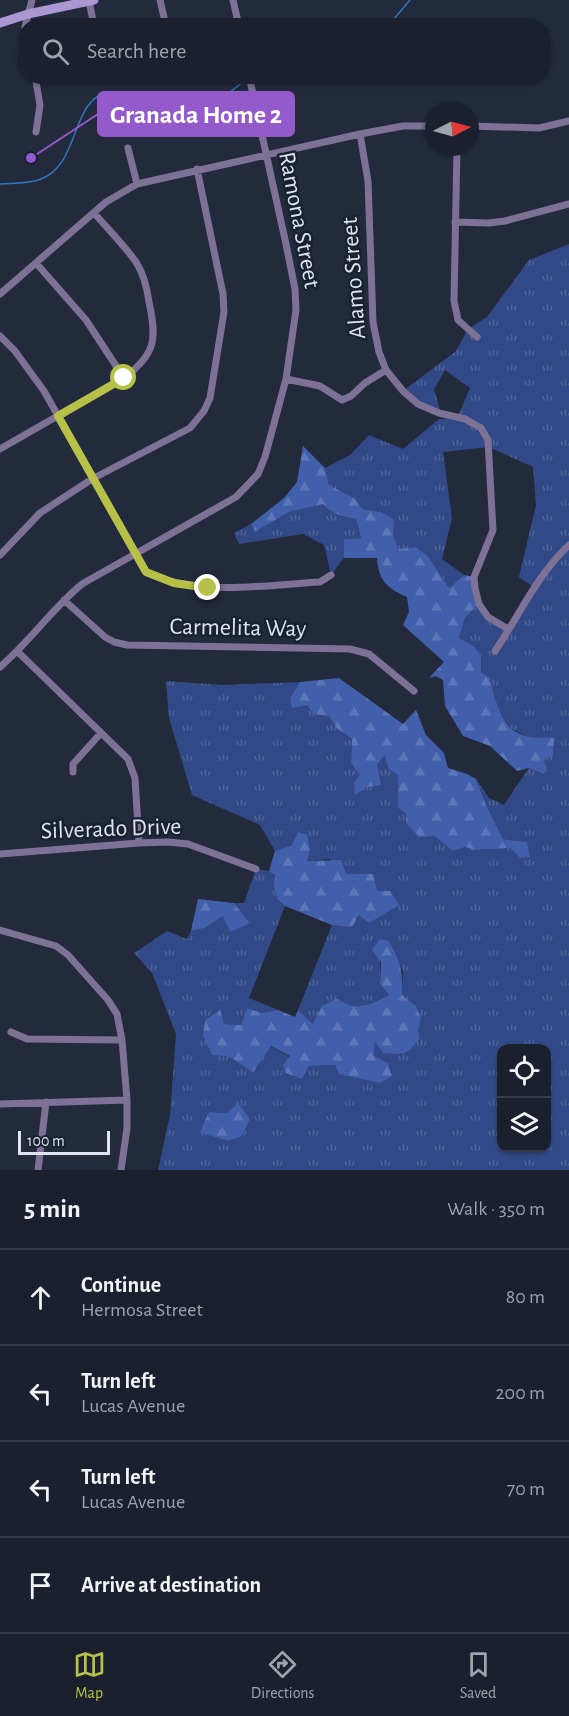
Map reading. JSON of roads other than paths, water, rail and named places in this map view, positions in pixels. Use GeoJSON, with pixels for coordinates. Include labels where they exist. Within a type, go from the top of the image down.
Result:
{"type":"FeatureCollection","features":[{"type":"Feature","properties":{"kind":"main road"},"geometry":{"type":"LineString","coordinates":[[0,23],[28,14],[92,1]]}},
{"type":"Feature","properties":{"kind":"street"},"geometry":{"type":"LineString","coordinates":[[27,18],[32,0]]}},
{"type":"Feature","properties":{"kind":"street"},"geometry":{"type":"LineString","coordinates":[[160,0],[164,18]]}},
{"type":"Feature","properties":{"kind":"street"},"geometry":{"type":"LineString","coordinates":[[233,0],[237,18]]}},
{"type":"Feature","properties":{"kind":"street"},"geometry":{"type":"LineString","coordinates":[[92,1],[93,18]]}},
{"type":"Feature","properties":{"kind":"street"},"geometry":{"type":"LineString","coordinates":[[36,84],[40,105],[36,132]]}},
{"type":"Feature","properties":{"kind":"street","name":"Ramona Street"},"geometry":{"type":"LineString","coordinates":[[0,667],[18,652],[64,600],[82,584],[236,497],[258,474],[265,457],[286,379],[296,310],[295,289],[251,84]]}},
{"type":"Feature","properties":{"kind":"street"},"geometry":{"type":"LineString","coordinates":[[479,126],[540,128],[569,122]]}},
{"type":"Feature","properties":{"kind":"street"},"geometry":{"type":"LineString","coordinates":[[1,292],[114,197],[137,184],[360,134],[403,126],[425,126]]}},
{"type":"Feature","properties":{"kind":"street","name":"Alamo Street"},"geometry":{"type":"LineString","coordinates":[[360,134],[368,181],[373,322],[379,352],[386,370],[403,391],[418,404],[465,419],[481,428],[488,440],[493,530],[474,577],[475,588],[479,604],[488,617],[508,628]]}},
{"type":"Feature","properties":{"kind":"street"},"geometry":{"type":"LineString","coordinates":[[128,148],[137,184]]}},
{"type":"Feature","properties":{"kind":"street"},"geometry":{"type":"LineString","coordinates":[[457,156],[454,302],[458,320],[477,337]]}},
{"type":"Feature","properties":{"kind":"street"},"geometry":{"type":"LineString","coordinates":[[0,555],[40,513],[92,479],[190,428],[204,411],[210,398],[224,312],[223,294],[197,169]]}},
{"type":"Feature","properties":{"kind":"street"},"geometry":{"type":"LineString","coordinates":[[455,222],[505,221],[569,204]]}},
{"type":"Feature","properties":{"kind":"street"},"geometry":{"type":"LineString","coordinates":[[0,449],[124,378],[140,366],[148,353],[154,328],[145,281],[136,262],[94,213]]}},
{"type":"Feature","properties":{"kind":"street"},"geometry":{"type":"LineString","coordinates":[[36,263],[86,320],[124,378]]}},
{"type":"Feature","properties":{"kind":"street"},"geometry":{"type":"LineString","coordinates":[[0,336],[15,351],[44,391],[146,572],[174,583],[208,588],[320,582],[331,575]]}},
{"type":"Feature","properties":{"kind":"street"},"geometry":{"type":"LineString","coordinates":[[286,379],[320,386],[342,400],[386,370]]}},
{"type":"Feature","properties":{"kind":"street"},"geometry":{"type":"LineString","coordinates":[[495,651],[549,568],[569,545]]}},
{"type":"Feature","properties":{"kind":"street","name":"Carmelita Way"},"geometry":{"type":"LineString","coordinates":[[64,600],[105,637],[114,642],[149,646],[350,649],[369,654],[414,691]]}},
{"type":"Feature","properties":{"kind":"street"},"geometry":{"type":"LineString","coordinates":[[18,652],[128,759],[135,778],[139,843]]}},
{"type":"Feature","properties":{"kind":"street"},"geometry":{"type":"LineString","coordinates":[[73,772],[74,764],[101,734]]}},
{"type":"Feature","properties":{"kind":"street","name":"Silverado Drive"},"geometry":{"type":"LineString","coordinates":[[0,854],[139,843],[188,844],[256,868]]}},
{"type":"Feature","properties":{"kind":"street"},"geometry":{"type":"LineString","coordinates":[[0,930],[56,946],[68,955],[108,1000],[117,1014],[122,1040],[127,1100],[127,1128],[121,1170]]}},
{"type":"Feature","properties":{"kind":"street"},"geometry":{"type":"LineString","coordinates":[[11,1032],[27,1039],[122,1040]]}},
{"type":"Feature","properties":{"kind":"street"},"geometry":{"type":"LineString","coordinates":[[0,1104],[127,1100]]}},
{"type":"Feature","properties":{"kind":"street"},"geometry":{"type":"LineString","coordinates":[[39,1170],[46,1102]]}},
{"type":"Feature","properties":{"kind":"waterway"},"geometry":{"type":"LineString","coordinates":[[395,18],[410,0]]}},
{"type":"Feature","properties":{"kind":"waterway"},"geometry":{"type":"LineString","coordinates":[[0,184],[36,181],[53,172],[69,148],[86,109],[94,99],[105,93],[122,93],[154,118],[173,122],[200,114],[241,84]]}},
{"type":"Feature","properties":{"kind":"place","name":"Granada Home 2"},"geometry":{"type":"Point","coordinates":[31,158]}}]}
